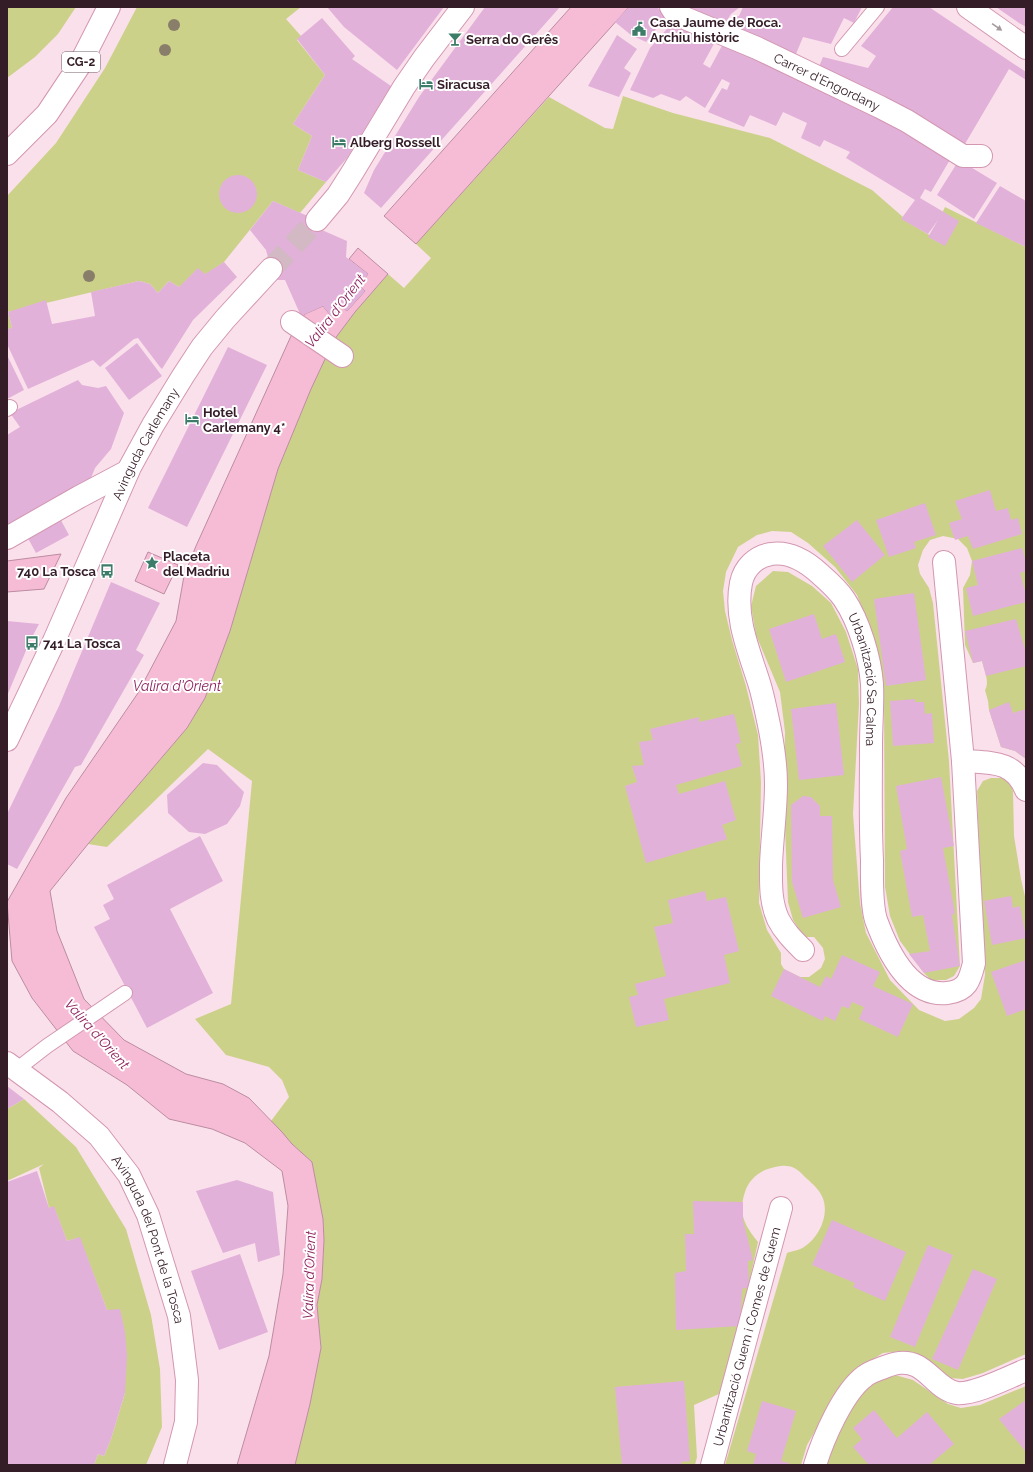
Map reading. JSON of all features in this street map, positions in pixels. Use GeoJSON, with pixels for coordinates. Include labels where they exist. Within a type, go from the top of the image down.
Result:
{"type":"FeatureCollection","features":[{"type":"Feature","properties":{"kind":"main road","name":"CG-2"},"geometry":{"type":"LineString","coordinates":[[10,150],[47,114],[79,66],[109,7]]}},
{"type":"Feature","properties":{"kind":"main road"},"geometry":{"type":"LineString","coordinates":[[317,220],[338,195],[404,87],[463,7]]}},
{"type":"Feature","properties":{"kind":"main road","name":"Carrer d'Engordany"},"geometry":{"type":"LineString","coordinates":[[671,7],[675,12],[687,19],[801,68],[880,107],[907,121],[963,156],[981,156]]}},
{"type":"Feature","properties":{"kind":"main road"},"geometry":{"type":"LineString","coordinates":[[968,7],[1026,48]]}},
{"type":"Feature","properties":{"kind":"main road","name":"Avinguda Carlemany"},"geometry":{"type":"LineString","coordinates":[[7,740],[54,641],[128,471],[156,420],[202,347],[271,269]]}},
{"type":"Feature","properties":{"kind":"main road"},"geometry":{"type":"LineString","coordinates":[[292,322],[342,356]]}},
{"type":"Feature","properties":{"kind":"main road"},"geometry":{"type":"LineString","coordinates":[[7,538],[128,471]]}},
{"type":"Feature","properties":{"kind":"main road","name":"Urbanització Sa Calma"},"geometry":{"type":"LineString","coordinates":[[803,950],[788,935],[777,918],[771,894],[776,784],[770,731],[760,687],[744,638],[740,618],[741,583],[746,569],[756,560],[768,554],[780,553],[794,556],[810,564],[824,577],[844,598],[853,615],[867,655],[872,682],[871,848],[875,918],[895,960],[906,976],[918,987],[934,993],[949,993],[963,988],[970,978],[974,963],[963,761],[944,562]]}},
{"type":"Feature","properties":{"kind":"main road"},"geometry":{"type":"LineString","coordinates":[[963,761],[998,764],[1010,768],[1022,780],[1026,790]]}},
{"type":"Feature","properties":{"kind":"main road","name":"Avinguda del Pont de la Tosca"},"geometry":{"type":"LineString","coordinates":[[12,1066],[60,1102],[99,1136],[129,1174],[148,1215],[179,1316],[187,1380],[186,1422],[175,1465]]}},
{"type":"Feature","properties":{"kind":"main road","name":"Urbanització Guem i Comes de Guem"},"geometry":{"type":"LineString","coordinates":[[712,1465],[781,1208]]}},
{"type":"Feature","properties":{"kind":"main road"},"geometry":{"type":"LineString","coordinates":[[815,1465],[822,1444],[851,1390],[866,1375],[889,1365],[902,1362],[917,1366],[930,1374],[944,1388],[956,1393],[968,1393],[1026,1370]]}},
{"type":"Feature","properties":{"kind":"lane"},"geometry":{"type":"LineString","coordinates":[[842,49],[877,7]]}},
{"type":"Feature","properties":{"kind":"lane"},"geometry":{"type":"LineString","coordinates":[[12,1066],[47,1046],[125,993]]}},
{"type":"Feature","properties":{"kind":"green space"},"geometry":{"type":"Polygon","coordinates":[[[7,7],[76,7],[58,34],[35,57],[7,78],[7,7]]]}},
{"type":"Feature","properties":{"kind":"green space"},"geometry":{"type":"Polygon","coordinates":[[[137,7],[301,7],[286,19],[301,36],[297,40],[325,75],[293,124],[312,136],[298,170],[326,182],[300,213],[273,201],[224,262],[210,272],[179,287],[169,281],[158,293],[150,284],[139,281],[8,312],[12,328],[7,330],[7,196],[56,143],[105,68],[137,7]]]}},
{"type":"Feature","properties":{"kind":"green space"},"geometry":{"type":"Polygon","coordinates":[[[623,96],[673,113],[770,138],[872,190],[911,224],[931,236],[945,207],[1026,247],[1026,759],[1015,751],[1001,747],[989,710],[985,690],[987,680],[982,661],[973,663],[965,645],[963,588],[970,575],[972,561],[967,548],[958,539],[943,536],[930,540],[923,550],[918,565],[920,574],[929,588],[933,603],[949,761],[960,966],[954,976],[946,980],[931,980],[900,941],[890,916],[885,887],[884,700],[873,637],[857,595],[835,567],[808,543],[791,532],[772,531],[757,535],[738,547],[726,572],[723,591],[725,611],[732,640],[746,686],[758,735],[761,782],[759,903],[767,930],[781,953],[781,964],[784,969],[800,977],[809,977],[821,968],[825,959],[823,948],[814,937],[804,937],[793,920],[788,902],[784,803],[785,732],[780,692],[756,635],[751,606],[756,586],[773,571],[788,572],[812,586],[831,603],[846,632],[858,669],[859,704],[853,814],[860,903],[866,933],[890,980],[919,1010],[945,1021],[959,1019],[974,1008],[981,999],[985,975],[977,791],[983,781],[991,778],[1004,778],[1010,783],[1013,791],[1014,836],[1026,901],[1026,1354],[983,1373],[963,1379],[949,1378],[928,1364],[903,1351],[883,1353],[854,1371],[826,1412],[807,1445],[801,1465],[725,1465],[787,1253],[804,1247],[814,1238],[821,1227],[825,1215],[823,1198],[814,1186],[795,1168],[789,1166],[778,1166],[758,1174],[746,1188],[743,1199],[742,1213],[749,1230],[758,1242],[739,1330],[719,1394],[694,1405],[697,1457],[695,1465],[295,1465],[310,1404],[321,1348],[317,1305],[322,1279],[324,1240],[323,1219],[312,1162],[292,1144],[271,1121],[289,1097],[282,1080],[269,1067],[226,1055],[195,1019],[231,1004],[252,781],[208,749],[107,847],[88,844],[187,728],[205,698],[230,631],[278,469],[311,389],[334,340],[355,312],[388,274],[404,288],[431,258],[416,244],[549,97],[605,128],[613,129],[623,96]]]}},
{"type":"Feature","properties":{"kind":"green space"},"geometry":{"type":"Polygon","coordinates":[[[24,1099],[76,1147],[126,1229],[151,1315],[160,1369],[162,1427],[146,1465],[94,1465],[98,1454],[104,1456],[111,1439],[125,1393],[107,1310],[87,1257],[78,1238],[67,1241],[54,1207],[49,1208],[39,1168],[44,1164],[7,1181],[7,1109],[24,1099]]]}},
{"type":"Feature","properties":{"kind":"green space"},"geometry":{"type":"Polygon","coordinates":[[[895,1375],[913,1380],[948,1404],[961,1408],[980,1405],[1026,1386],[1026,1465],[826,1465],[847,1414],[857,1395],[869,1385],[895,1375]]]}},
{"type":"Feature","properties":{"kind":"water"},"geometry":{"type":"Polygon","coordinates":[[[571,7],[629,7],[416,244],[384,216],[571,7]]]}},
{"type":"Feature","properties":{"kind":"water","name":"Valira d'Orient"},"geometry":{"type":"Polygon","coordinates":[[[358,248],[388,274],[355,312],[334,340],[311,389],[278,469],[230,631],[205,698],[187,728],[50,891],[57,931],[84,999],[124,1040],[186,1074],[223,1084],[249,1098],[292,1144],[312,1162],[323,1219],[324,1240],[322,1279],[317,1305],[321,1348],[310,1404],[295,1465],[237,1465],[269,1356],[283,1274],[288,1206],[282,1171],[245,1143],[212,1129],[169,1119],[127,1085],[73,1051],[32,998],[12,961],[7,902],[66,798],[138,693],[176,621],[184,576],[196,546],[296,325],[305,314],[323,306],[331,316],[341,306],[347,311],[365,291],[359,285],[368,274],[349,259],[358,248]]]}},
{"type":"Feature","properties":{"kind":"water"},"geometry":{"type":"Polygon","coordinates":[[[148,552],[178,565],[164,594],[135,581],[148,552]]]}},
{"type":"Feature","properties":{"kind":"water"},"geometry":{"type":"Polygon","coordinates":[[[61,554],[44,589],[7,592],[7,561],[61,554]]]}},
{"type":"Feature","properties":{"kind":"building"},"geometry":{"type":"Polygon","coordinates":[[[327,7],[444,7],[397,70],[344,27],[327,7]]]}},
{"type":"Feature","properties":{"kind":"building"},"geometry":{"type":"Polygon","coordinates":[[[485,7],[560,7],[381,208],[364,193],[374,170],[419,97],[485,7]]]}},
{"type":"Feature","properties":{"kind":"building","name":"Casa Jaume de Roca. Archiu històric"},"geometry":{"type":"Polygon","coordinates":[[[629,7],[657,7],[666,16],[646,42],[631,35],[615,22],[629,7]]]}},
{"type":"Feature","properties":{"kind":"building"},"geometry":{"type":"Polygon","coordinates":[[[685,7],[740,7],[731,14],[722,29],[685,7]]]}},
{"type":"Feature","properties":{"kind":"building"},"geometry":{"type":"Polygon","coordinates":[[[743,7],[862,7],[854,23],[844,18],[831,44],[803,37],[796,54],[730,32],[734,17],[739,16],[743,7]]]}},
{"type":"Feature","properties":{"kind":"building"},"geometry":{"type":"Polygon","coordinates":[[[893,7],[929,7],[1026,72],[1026,80],[1009,69],[962,149],[817,71],[823,57],[868,68],[876,56],[861,46],[893,7]]]}},
{"type":"Feature","properties":{"kind":"building"},"geometry":{"type":"Polygon","coordinates":[[[996,7],[1026,7],[1026,27],[1019,23],[996,7]]]}},
{"type":"Feature","properties":{"kind":"building"},"geometry":{"type":"Polygon","coordinates":[[[322,18],[355,56],[352,59],[391,86],[347,158],[326,182],[298,170],[312,136],[293,124],[325,75],[297,39],[322,18]]]}},
{"type":"Feature","properties":{"kind":"building"},"geometry":{"type":"Polygon","coordinates":[[[673,22],[716,40],[703,64],[710,68],[724,42],[869,110],[951,158],[931,192],[925,189],[920,198],[959,221],[945,246],[928,237],[938,220],[928,234],[901,219],[915,200],[846,158],[850,152],[824,140],[820,147],[801,138],[807,123],[783,112],[776,126],[750,115],[744,127],[708,112],[722,88],[727,90],[730,83],[722,79],[705,108],[686,96],[680,101],[661,94],[653,98],[630,90],[650,48],[673,22]]]}},
{"type":"Feature","properties":{"kind":"building"},"geometry":{"type":"Polygon","coordinates":[[[617,35],[637,49],[624,68],[631,73],[619,97],[588,86],[617,35]]]}},
{"type":"Feature","properties":{"kind":"building"},"geometry":{"type":"Polygon","coordinates":[[[959,160],[997,183],[974,219],[937,195],[959,160]]]}},
{"type":"Feature","properties":{"kind":"building"},"geometry":{"type":"Polygon","coordinates":[[[238,175],[251,181],[257,194],[251,207],[238,213],[225,207],[219,194],[225,181],[238,175]]]}},
{"type":"Feature","properties":{"kind":"building"},"geometry":{"type":"Polygon","coordinates":[[[1000,186],[1026,201],[1026,247],[976,223],[1000,186]]]}},
{"type":"Feature","properties":{"kind":"building"},"geometry":{"type":"Polygon","coordinates":[[[273,201],[317,220],[315,227],[347,241],[346,257],[368,274],[359,285],[365,291],[347,311],[341,306],[331,316],[323,306],[301,316],[285,280],[274,280],[266,250],[250,230],[273,201]]]}},
{"type":"Feature","properties":{"kind":"building"},"geometry":{"type":"Polygon","coordinates":[[[224,262],[237,277],[193,320],[162,369],[138,338],[134,339],[100,367],[93,360],[28,389],[7,344],[7,329],[12,328],[8,312],[46,300],[52,324],[95,316],[91,292],[139,281],[150,284],[158,293],[169,281],[179,287],[198,268],[205,274],[224,262]]]}},
{"type":"Feature","properties":{"kind":"building"},"geometry":{"type":"Polygon","coordinates":[[[137,343],[162,376],[129,400],[105,368],[137,343]]]}},
{"type":"Feature","properties":{"kind":"building"},"geometry":{"type":"Polygon","coordinates":[[[228,347],[267,365],[187,527],[148,508],[228,347]]]}},
{"type":"Feature","properties":{"kind":"building"},"geometry":{"type":"Polygon","coordinates":[[[7,355],[24,390],[7,399],[7,355]]]}},
{"type":"Feature","properties":{"kind":"building"},"geometry":{"type":"Polygon","coordinates":[[[78,380],[82,385],[98,388],[106,386],[124,413],[111,449],[95,468],[89,483],[7,526],[7,435],[20,427],[10,413],[78,380]]]}},
{"type":"Feature","properties":{"kind":"building"},"geometry":{"type":"Polygon","coordinates":[[[990,490],[996,511],[1008,508],[1011,520],[1018,518],[1022,534],[973,549],[968,536],[955,540],[949,523],[962,519],[955,501],[990,490]]]}},
{"type":"Feature","properties":{"kind":"building"},"geometry":{"type":"Polygon","coordinates":[[[925,503],[936,535],[914,542],[916,548],[889,557],[876,520],[925,503]]]}},
{"type":"Feature","properties":{"kind":"building"},"geometry":{"type":"Polygon","coordinates":[[[57,513],[69,535],[36,553],[24,531],[57,513]]]}},
{"type":"Feature","properties":{"kind":"building"},"geometry":{"type":"Polygon","coordinates":[[[857,520],[885,555],[852,582],[823,546],[857,520]]]}},
{"type":"Feature","properties":{"kind":"building"},"geometry":{"type":"Polygon","coordinates":[[[1022,548],[1026,562],[1026,571],[1020,573],[1026,595],[1026,602],[973,616],[966,588],[978,585],[972,561],[1022,548]]]}},
{"type":"Feature","properties":{"kind":"building"},"geometry":{"type":"Polygon","coordinates":[[[111,582],[160,603],[136,650],[144,655],[81,765],[75,767],[17,869],[7,864],[7,814],[59,706],[111,582]]]}},
{"type":"Feature","properties":{"kind":"building"},"geometry":{"type":"Polygon","coordinates":[[[914,593],[926,680],[886,686],[874,599],[914,593]]]}},
{"type":"Feature","properties":{"kind":"building"},"geometry":{"type":"Polygon","coordinates":[[[814,614],[822,639],[836,634],[845,662],[786,682],[769,629],[814,614]]]}},
{"type":"Feature","properties":{"kind":"building"},"geometry":{"type":"Polygon","coordinates":[[[1016,619],[1026,653],[1026,666],[986,676],[982,661],[973,663],[965,631],[1016,619]]]}},
{"type":"Feature","properties":{"kind":"building"},"geometry":{"type":"Polygon","coordinates":[[[7,621],[39,624],[30,641],[7,696],[7,621]]]}},
{"type":"Feature","properties":{"kind":"building"},"geometry":{"type":"Polygon","coordinates":[[[915,699],[915,702],[924,702],[925,714],[932,713],[934,743],[893,746],[890,701],[915,699]]]}},
{"type":"Feature","properties":{"kind":"building"},"geometry":{"type":"Polygon","coordinates":[[[1009,702],[1013,713],[1026,709],[1026,759],[1015,751],[1001,747],[989,710],[1009,702]]]}},
{"type":"Feature","properties":{"kind":"building"},"geometry":{"type":"Polygon","coordinates":[[[836,703],[844,775],[799,780],[791,709],[836,703]]]}},
{"type":"Feature","properties":{"kind":"building"},"geometry":{"type":"Polygon","coordinates":[[[734,714],[741,743],[736,744],[742,766],[676,785],[679,794],[725,781],[736,820],[722,825],[727,839],[646,863],[625,786],[637,782],[632,766],[644,765],[639,742],[653,740],[650,729],[699,717],[699,722],[734,714]]]}},
{"type":"Feature","properties":{"kind":"building"},"geometry":{"type":"Polygon","coordinates":[[[203,763],[217,765],[244,792],[240,806],[227,824],[205,834],[189,832],[168,813],[167,795],[203,763]]]}},
{"type":"Feature","properties":{"kind":"building"},"geometry":{"type":"Polygon","coordinates":[[[941,777],[954,846],[943,848],[955,913],[952,915],[960,966],[924,973],[909,954],[930,951],[923,915],[912,917],[900,851],[907,849],[896,786],[941,777]]]}},
{"type":"Feature","properties":{"kind":"building"},"geometry":{"type":"Polygon","coordinates":[[[803,796],[811,797],[820,806],[820,816],[832,816],[833,880],[841,907],[803,918],[792,882],[791,805],[803,796]]]}},
{"type":"Feature","properties":{"kind":"building"},"geometry":{"type":"Polygon","coordinates":[[[200,836],[223,881],[170,909],[213,993],[147,1028],[94,927],[110,919],[103,905],[114,899],[107,885],[200,836]]]}},
{"type":"Feature","properties":{"kind":"building"},"geometry":{"type":"Polygon","coordinates":[[[705,891],[707,901],[726,897],[739,951],[724,955],[730,983],[664,999],[669,1020],[636,1027],[629,997],[638,995],[635,984],[666,976],[654,927],[673,923],[668,900],[705,891]]]}},
{"type":"Feature","properties":{"kind":"building"},"geometry":{"type":"Polygon","coordinates":[[[1011,896],[1013,908],[1020,906],[1026,938],[992,945],[984,901],[1011,896]]]}},
{"type":"Feature","properties":{"kind":"building"},"geometry":{"type":"Polygon","coordinates":[[[842,955],[880,972],[873,986],[913,1004],[898,1037],[859,1019],[864,1007],[852,1002],[849,1009],[842,1006],[835,1021],[825,1016],[823,1021],[771,996],[784,969],[820,987],[826,976],[831,979],[842,955]]]}},
{"type":"Feature","properties":{"kind":"building"},"geometry":{"type":"Polygon","coordinates":[[[1026,960],[1026,1009],[1007,1016],[991,972],[1026,960]]]}},
{"type":"Feature","properties":{"kind":"building"},"geometry":{"type":"Polygon","coordinates":[[[7,1086],[24,1099],[7,1109],[7,1086]]]}},
{"type":"Feature","properties":{"kind":"building"},"geometry":{"type":"Polygon","coordinates":[[[37,1171],[49,1208],[54,1206],[67,1241],[80,1237],[107,1310],[120,1309],[125,1332],[127,1356],[125,1393],[111,1439],[104,1456],[98,1454],[94,1465],[7,1465],[7,1182],[37,1171]]]}},
{"type":"Feature","properties":{"kind":"building"},"geometry":{"type":"Polygon","coordinates":[[[237,1180],[273,1192],[280,1255],[258,1262],[255,1243],[223,1253],[196,1191],[237,1180]]]}},
{"type":"Feature","properties":{"kind":"building"},"geometry":{"type":"Polygon","coordinates":[[[693,1201],[743,1202],[743,1220],[753,1260],[748,1261],[749,1287],[742,1289],[740,1326],[676,1330],[675,1273],[686,1271],[685,1234],[694,1234],[693,1201]]]}},
{"type":"Feature","properties":{"kind":"building"},"geometry":{"type":"Polygon","coordinates":[[[832,1220],[906,1252],[885,1301],[853,1287],[855,1283],[812,1265],[832,1220]]]}},
{"type":"Feature","properties":{"kind":"building"},"geometry":{"type":"Polygon","coordinates":[[[928,1245],[953,1255],[915,1347],[890,1337],[928,1245]]]}},
{"type":"Feature","properties":{"kind":"building"},"geometry":{"type":"Polygon","coordinates":[[[240,1254],[268,1332],[219,1350],[191,1271],[240,1254]]]}},
{"type":"Feature","properties":{"kind":"building"},"geometry":{"type":"Polygon","coordinates":[[[973,1269],[997,1279],[958,1370],[932,1359],[973,1269]]]}},
{"type":"Feature","properties":{"kind":"building"},"geometry":{"type":"Polygon","coordinates":[[[684,1381],[690,1461],[681,1462],[682,1465],[622,1465],[615,1387],[684,1381]]]}},
{"type":"Feature","properties":{"kind":"building"},"geometry":{"type":"Polygon","coordinates":[[[1026,1400],[1026,1452],[999,1419],[1026,1400]]]}},
{"type":"Feature","properties":{"kind":"building"},"geometry":{"type":"Polygon","coordinates":[[[762,1401],[796,1411],[781,1461],[789,1463],[789,1465],[753,1465],[756,1454],[747,1451],[762,1401]]]}},
{"type":"Feature","properties":{"kind":"building"},"geometry":{"type":"Polygon","coordinates":[[[874,1410],[897,1438],[927,1412],[954,1444],[929,1465],[869,1465],[853,1447],[862,1439],[853,1428],[874,1410]]]}},
{"type":"Feature","properties":{"kind":"tunnel"},"geometry":{"type":"LineString","coordinates":[[271,269],[317,220]]}},
{"type":"Feature","properties":{"kind":"place","name":"Casa Jaume de Roca. Archiu històric"},"geometry":{"type":"Point","coordinates":[639,29]}},
{"type":"Feature","properties":{"kind":"place","name":"Serra do Gerês"},"geometry":{"type":"Point","coordinates":[455,39]}},
{"type":"Feature","properties":{"kind":"place","name":"Siracusa"},"geometry":{"type":"Point","coordinates":[426,84]}},
{"type":"Feature","properties":{"kind":"place","name":"Alberg Rossell"},"geometry":{"type":"Point","coordinates":[339,142]}},
{"type":"Feature","properties":{"kind":"place","name":"Hotel Carlemany 4*"},"geometry":{"type":"Point","coordinates":[192,419]}},
{"type":"Feature","properties":{"kind":"place","name":"Placeta del Madriu"},"geometry":{"type":"Point","coordinates":[152,563]}},
{"type":"Feature","properties":{"kind":"place","name":"740 La Tosca"},"geometry":{"type":"Point","coordinates":[107,571]}},
{"type":"Feature","properties":{"kind":"place","name":"741 La Tosca"},"geometry":{"type":"Point","coordinates":[32,643]}}]}
